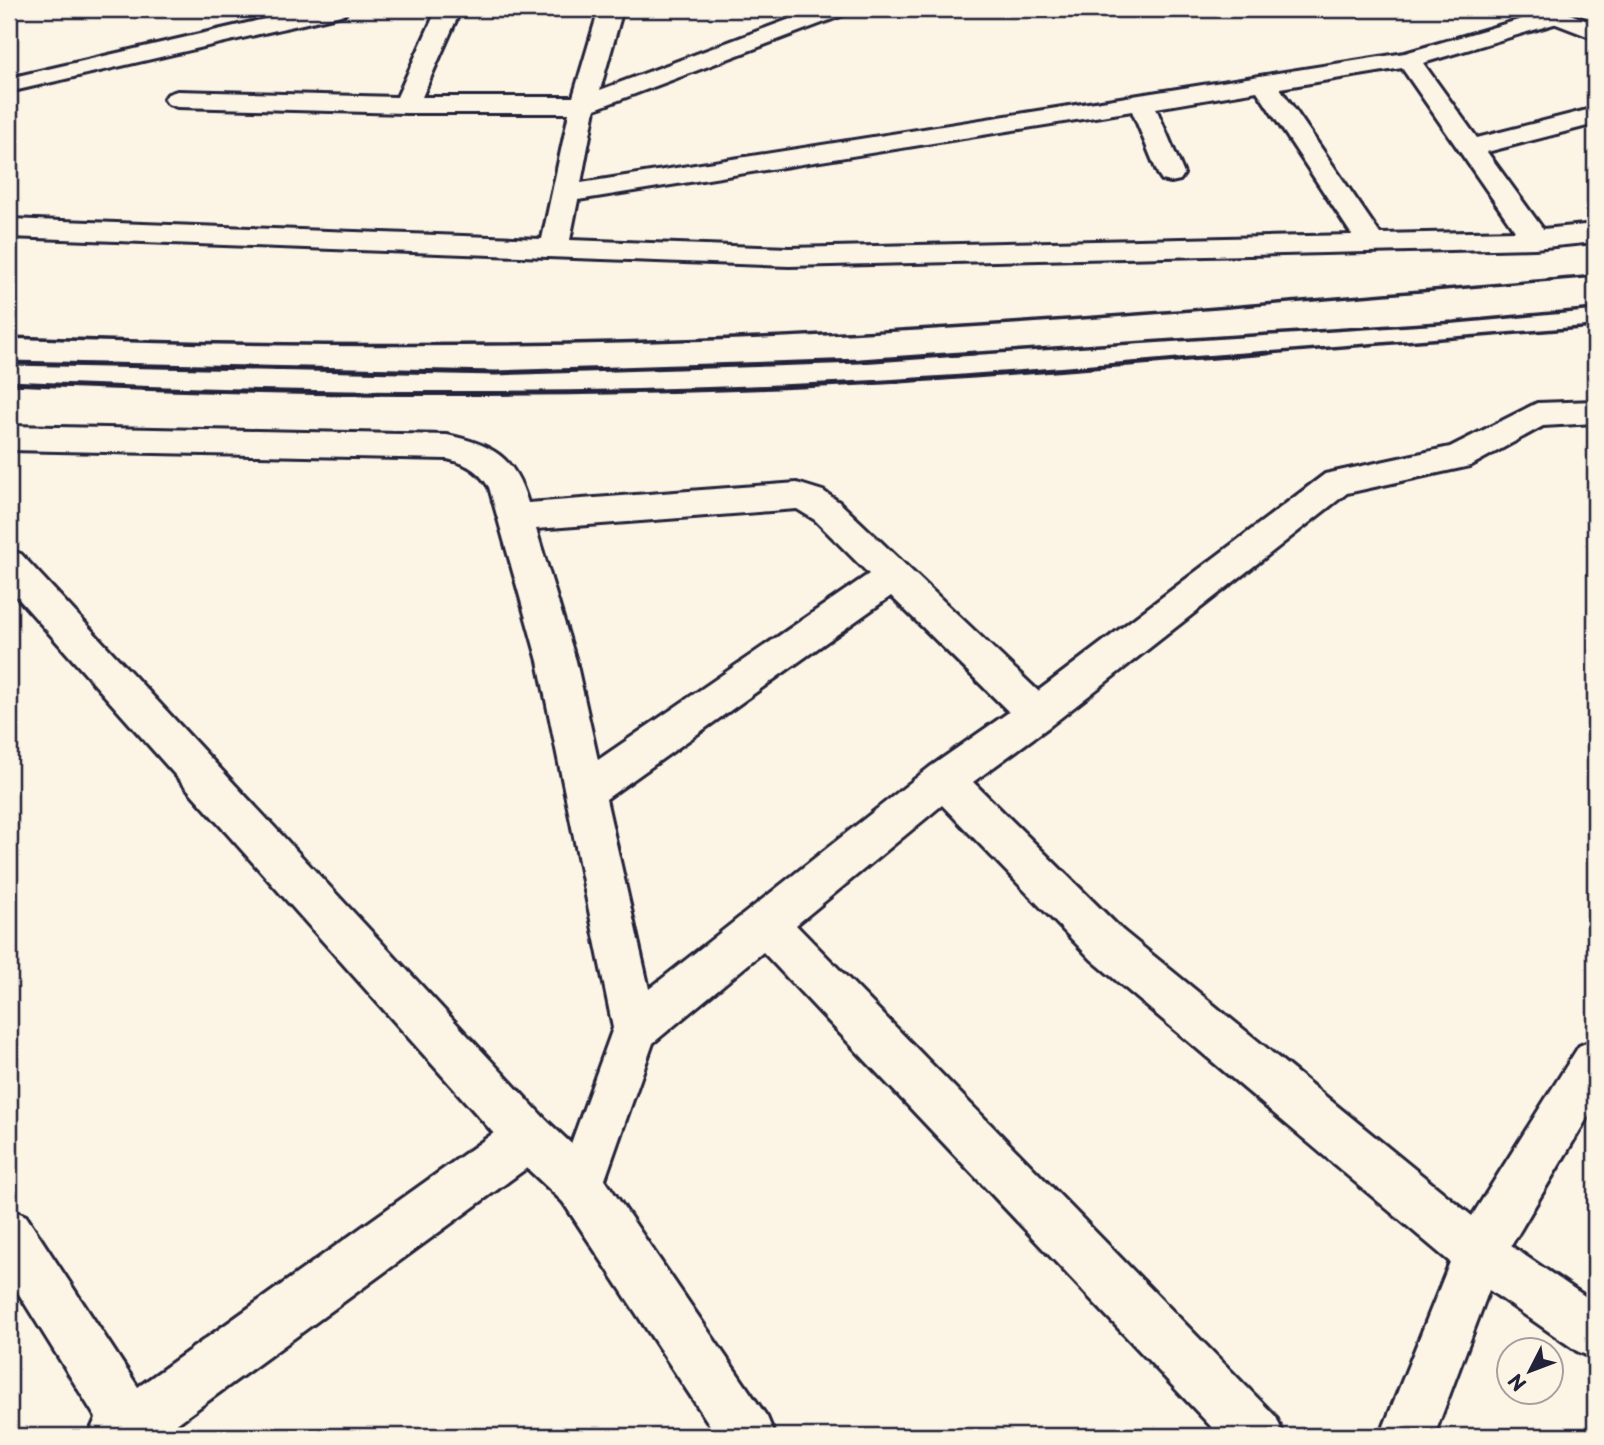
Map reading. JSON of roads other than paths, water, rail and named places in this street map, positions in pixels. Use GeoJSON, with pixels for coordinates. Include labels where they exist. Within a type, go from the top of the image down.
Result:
{"type":"FeatureCollection","features":[{"type":"Feature","properties":{"kind":"street"},"geometry":{"type":"LineString","coordinates":[[9,85],[337,9]]}},
{"type":"Feature","properties":{"kind":"street"},"geometry":{"type":"LineString","coordinates":[[406,105],[449,9]]}},
{"type":"Feature","properties":{"kind":"street"},"geometry":{"type":"LineString","coordinates":[[554,250],[568,193],[583,106],[611,9]]}},
{"type":"Feature","properties":{"kind":"street"},"geometry":{"type":"LineString","coordinates":[[177,99],[583,106],[810,14],[838,9]]}},
{"type":"Feature","properties":{"kind":"street"},"geometry":{"type":"LineString","coordinates":[[568,193],[1408,60],[1547,12],[1595,32]]}},
{"type":"Feature","properties":{"kind":"street"},"geometry":{"type":"LineString","coordinates":[[1408,60],[1535,239]]}},
{"type":"Feature","properties":{"kind":"street"},"geometry":{"type":"LineString","coordinates":[[1264,83],[1371,242]]}},
{"type":"Feature","properties":{"kind":"street"},"geometry":{"type":"LineString","coordinates":[[1141,102],[1171,174]]}},
{"type":"Feature","properties":{"kind":"street"},"geometry":{"type":"LineString","coordinates":[[1471,148],[1595,116]]}},
{"type":"Feature","properties":{"kind":"street"},"geometry":{"type":"LineString","coordinates":[[9,228],[789,257],[1535,239],[1595,233]]}},
{"type":"Feature","properties":{"kind":"street"},"geometry":{"type":"LineString","coordinates":[[635,1028],[944,780],[1036,714],[1337,483],[1458,457],[1537,415],[1595,412]]}},
{"type":"Feature","properties":{"kind":"street"},"geometry":{"type":"LineString","coordinates":[[9,438],[447,447],[475,453],[495,467],[506,486],[557,661],[635,1028],[580,1185]]}},
{"type":"Feature","properties":{"kind":"street"},"geometry":{"type":"LineString","coordinates":[[515,517],[797,496],[811,500],[827,511],[1036,714]]}},
{"type":"Feature","properties":{"kind":"street"},"geometry":{"type":"LineString","coordinates":[[9,564],[529,1137],[580,1185],[748,1436]]}},
{"type":"Feature","properties":{"kind":"street"},"geometry":{"type":"LineString","coordinates":[[585,791],[893,576]]}},
{"type":"Feature","properties":{"kind":"street"},"geometry":{"type":"LineString","coordinates":[[944,780],[1107,945],[1478,1253],[1595,1333]]}},
{"type":"Feature","properties":{"kind":"street"},"geometry":{"type":"LineString","coordinates":[[765,923],[1256,1436]]}},
{"type":"Feature","properties":{"kind":"street"},"geometry":{"type":"LineString","coordinates":[[1407,1436],[1478,1253],[1595,1062]]}},
{"type":"Feature","properties":{"kind":"street"},"geometry":{"type":"LineString","coordinates":[[9,1233],[123,1431],[529,1137]]}},
{"type":"Feature","properties":{"kind":"railway"},"geometry":{"type":"LineString","coordinates":[[9,337],[384,344],[665,341],[1073,319],[1595,276]]}},
{"type":"Feature","properties":{"kind":"railway"},"geometry":{"type":"LineString","coordinates":[[948,355],[1454,322],[1595,309]]}},
{"type":"Feature","properties":{"kind":"railway"},"geometry":{"type":"LineString","coordinates":[[1244,355],[1595,327]]}},
{"type":"Feature","properties":{"kind":"railway"},"geometry":{"type":"LineString","coordinates":[[9,363],[496,373],[860,361],[975,353]]}},
{"type":"Feature","properties":{"kind":"railway"},"geometry":{"type":"LineString","coordinates":[[9,383],[329,393],[651,391],[915,380],[1268,353]]}}]}
